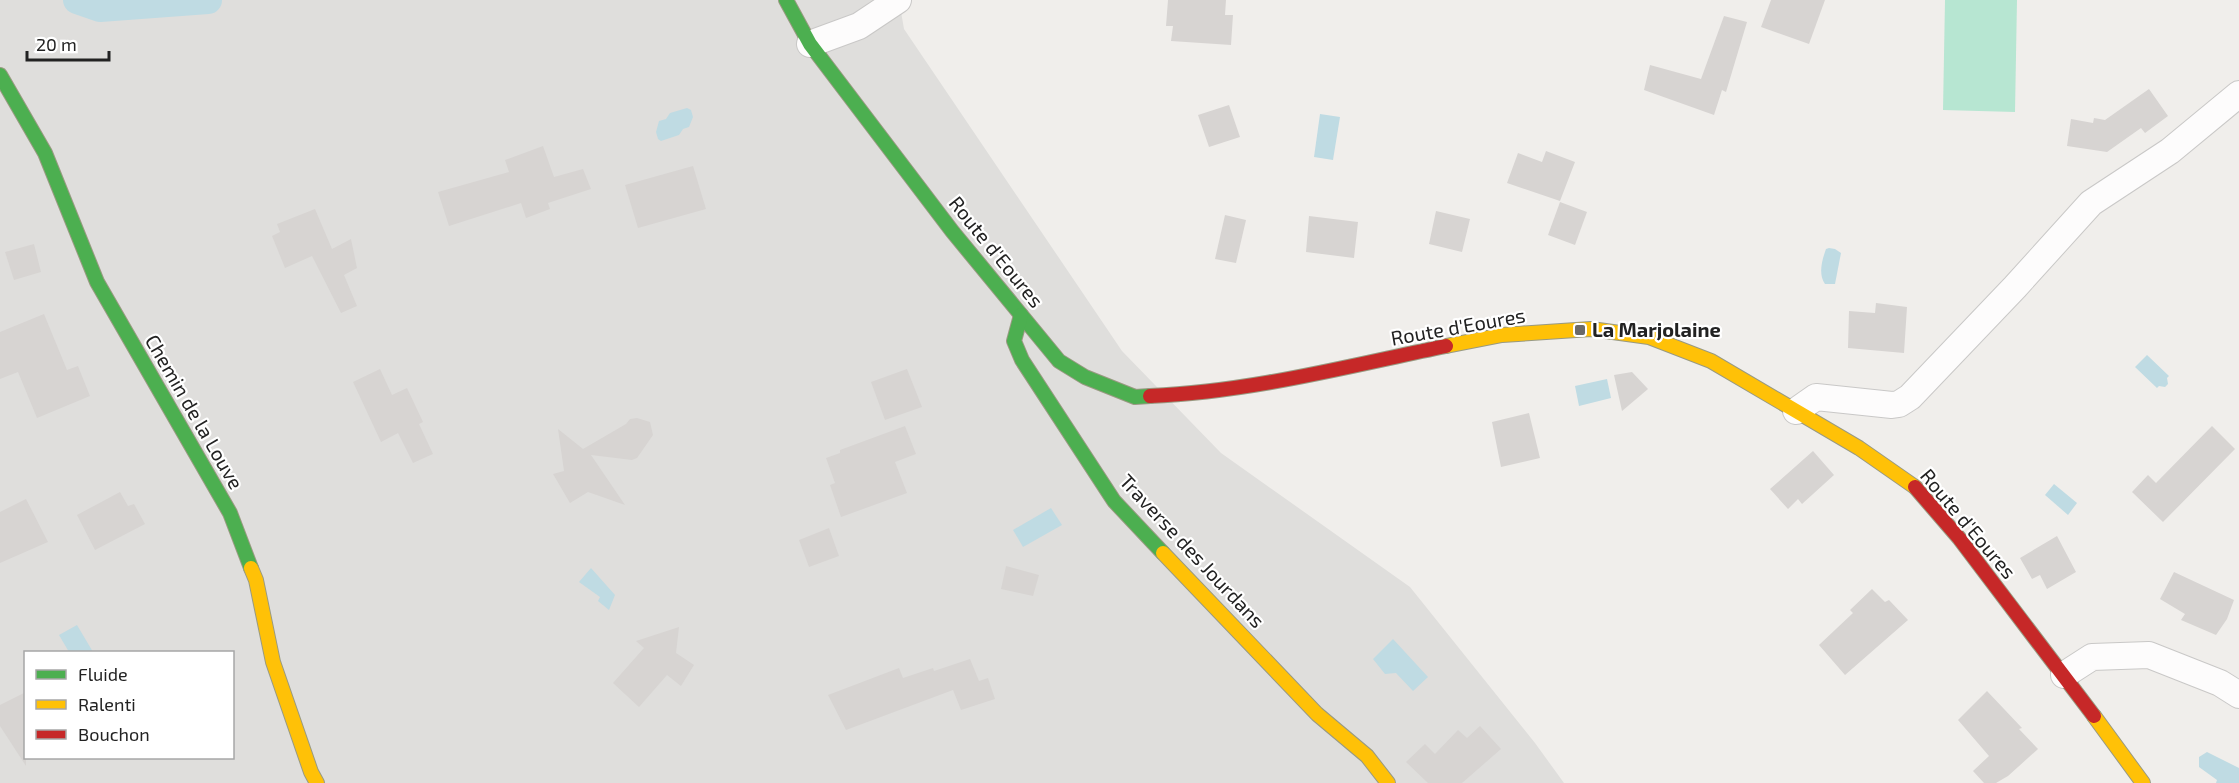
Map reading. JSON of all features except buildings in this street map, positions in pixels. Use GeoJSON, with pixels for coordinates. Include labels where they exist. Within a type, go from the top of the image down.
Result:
{"type":"FeatureCollection","features":[{"type":"Feature","properties":{"kind":"street","name":"Route d'Eoures"},"geometry":{"type":"LineString","coordinates":[[786,0],[810,44],[952,231],[1059,361],[1085,377],[1135,397],[1184,395],[1284,379],[1502,334],[1591,330],[1649,337],[1711,361],[1859,448],[1913,485],[1959,538],[2143,783]]}},
{"type":"Feature","properties":{"kind":"street"},"geometry":{"type":"LineString","coordinates":[[810,44],[859,26],[898,0]]}},
{"type":"Feature","properties":{"kind":"street","name":"Chemin de la Louve"},"geometry":{"type":"LineString","coordinates":[[0,75],[45,153],[97,282],[230,513],[256,580],[273,662],[311,772],[317,783]]}},
{"type":"Feature","properties":{"kind":"street"},"geometry":{"type":"LineString","coordinates":[[1796,411],[1816,397],[1892,405],[1899,404],[1910,397],[2091,203],[2170,151],[2239,94]]}},
{"type":"Feature","properties":{"kind":"street","name":"Traverse des Jourdans"},"geometry":{"type":"LineString","coordinates":[[1021,315],[1014,341],[1022,360],[1114,501],[1317,714],[1367,756],[1388,783]]}},
{"type":"Feature","properties":{"kind":"street"},"geometry":{"type":"LineString","coordinates":[[2064,675],[2092,657],[2149,655],[2220,682],[2239,695]]}},
{"type":"Feature","properties":{"kind":"shaded area"},"geometry":{"type":"Polygon","coordinates":[[[0,0],[899,0],[904,29],[1122,351],[1221,453],[1410,587],[1535,743],[1564,783],[0,783],[0,0]]]}},
{"type":"Feature","properties":{"kind":"green space"},"geometry":{"type":"Polygon","coordinates":[[[1945,0],[2017,0],[2015,112],[1943,110],[1945,0]]]}},
{"type":"Feature","properties":{"kind":"water"},"geometry":{"type":"Polygon","coordinates":[[[687,108],[691,110],[693,117],[689,127],[683,129],[679,135],[661,141],[658,139],[656,132],[659,121],[666,119],[670,113],[687,108]]]}},
{"type":"Feature","properties":{"kind":"water"},"geometry":{"type":"Polygon","coordinates":[[[1320,114],[1340,117],[1333,160],[1314,157],[1320,114]]]}},
{"type":"Feature","properties":{"kind":"water"},"geometry":{"type":"Polygon","coordinates":[[[1826,249],[1841,253],[1835,284],[1825,284],[1822,276],[1823,258],[1826,249]]]}},
{"type":"Feature","properties":{"kind":"water"},"geometry":{"type":"Polygon","coordinates":[[[2147,355],[2169,376],[2165,387],[2157,388],[2135,367],[2147,355]]]}},
{"type":"Feature","properties":{"kind":"water"},"geometry":{"type":"Polygon","coordinates":[[[1607,379],[1611,398],[1579,406],[1575,386],[1607,379]]]}},
{"type":"Feature","properties":{"kind":"water"},"geometry":{"type":"Polygon","coordinates":[[[2054,484],[2077,503],[2068,515],[2045,495],[2054,484]]]}},
{"type":"Feature","properties":{"kind":"water"},"geometry":{"type":"Polygon","coordinates":[[[1051,508],[1062,525],[1023,547],[1013,530],[1051,508]]]}},
{"type":"Feature","properties":{"kind":"water"},"geometry":{"type":"Polygon","coordinates":[[[591,568],[615,595],[609,610],[598,601],[600,597],[579,582],[591,568]]]}},
{"type":"Feature","properties":{"kind":"water"},"geometry":{"type":"Polygon","coordinates":[[[77,625],[92,651],[68,651],[59,635],[77,625]]]}},
{"type":"Feature","properties":{"kind":"water"},"geometry":{"type":"Polygon","coordinates":[[[1393,639],[1428,677],[1413,691],[1396,673],[1385,674],[1373,659],[1393,639]]]}},
{"type":"Feature","properties":{"kind":"water"},"geometry":{"type":"Polygon","coordinates":[[[2207,752],[2239,768],[2239,783],[2216,783],[2217,780],[2199,767],[2199,757],[2207,752]]]}},
{"type":"Feature","properties":{"kind":"waterway"},"geometry":{"type":"LineString","coordinates":[[77,0],[100,8],[208,0]]}},
{"type":"Feature","properties":{"kind":"traffic: fast"},"geometry":{"type":"LineString","coordinates":[[786,0],[810,44],[952,231],[1059,361],[1085,377],[1135,397],[1150,396]]}},
{"type":"Feature","properties":{"kind":"traffic: fast"},"geometry":{"type":"LineString","coordinates":[[0,75],[45,153],[97,282],[230,513],[251,568]]}},
{"type":"Feature","properties":{"kind":"traffic: fast"},"geometry":{"type":"LineString","coordinates":[[1021,315],[1014,341],[1022,360],[1114,501],[1163,553]]}},
{"type":"Feature","properties":{"kind":"traffic: slow"},"geometry":{"type":"LineString","coordinates":[[1446,346],[1502,335],[1591,329],[1649,337],[1711,361],[1859,448],[1915,487]]}},
{"type":"Feature","properties":{"kind":"traffic: slow"},"geometry":{"type":"LineString","coordinates":[[1163,553],[1317,714],[1367,756],[1388,783]]}},
{"type":"Feature","properties":{"kind":"traffic: slow"},"geometry":{"type":"LineString","coordinates":[[251,568],[256,580],[273,662],[311,772],[317,783]]}},
{"type":"Feature","properties":{"kind":"traffic: slow"},"geometry":{"type":"LineString","coordinates":[[2094,716],[2143,783]]}},
{"type":"Feature","properties":{"kind":"traffic: jam"},"geometry":{"type":"LineString","coordinates":[[1150,396],[1187,394],[1262,384],[1446,346]]}},
{"type":"Feature","properties":{"kind":"traffic: jam"},"geometry":{"type":"LineString","coordinates":[[1915,487],[1959,538],[2094,716]]}},
{"type":"Feature","properties":{"kind":"place","name":"La Marjolaine"},"geometry":{"type":"Point","coordinates":[1580,330]}}]}
